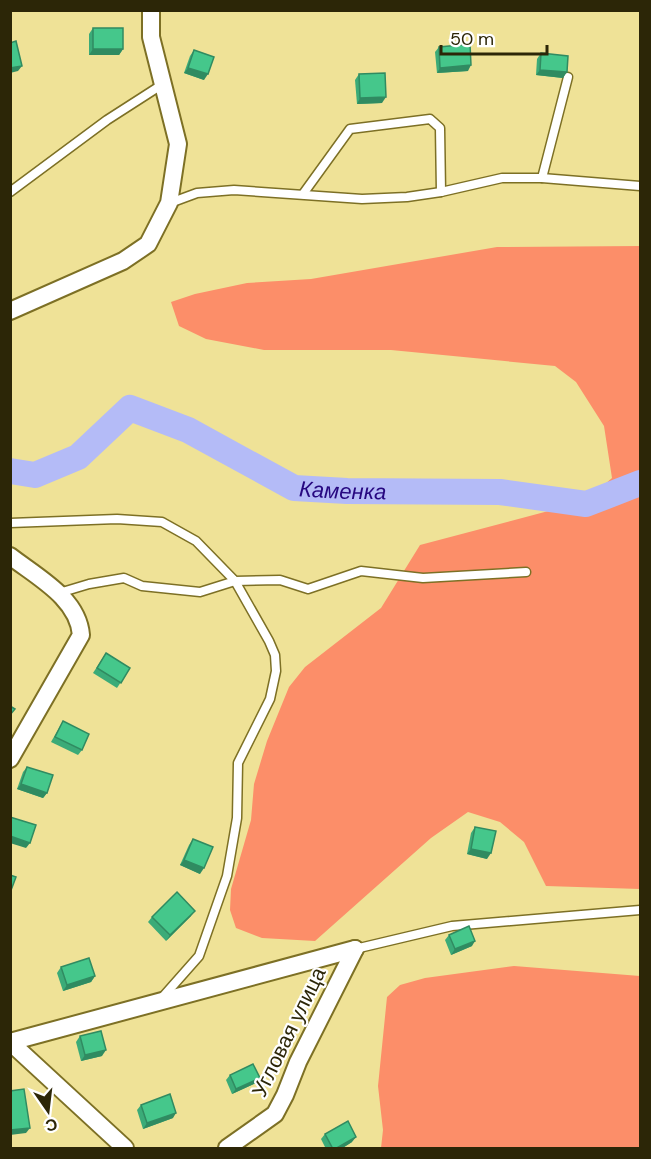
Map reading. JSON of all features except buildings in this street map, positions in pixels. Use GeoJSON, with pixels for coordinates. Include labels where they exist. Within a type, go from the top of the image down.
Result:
{"type":"FeatureCollection","features":[{"type":"Feature","properties":{"kind":"street"},"geometry":{"type":"LineString","coordinates":[[10,311],[123,261],[147,244],[169,203],[178,144],[151,37],[151,10]]}},
{"type":"Feature","properties":{"kind":"street"},"geometry":{"type":"LineString","coordinates":[[10,556],[59,594],[72,608],[80,622],[81,635],[10,759]]}},
{"type":"Feature","properties":{"kind":"street"},"geometry":{"type":"LineString","coordinates":[[124,1149],[10,1042],[355,949]]}},
{"type":"Feature","properties":{"kind":"street","name":"Угловая улица"},"geometry":{"type":"LineString","coordinates":[[227,1149],[275,1114],[298,1062],[355,949]]}},
{"type":"Feature","properties":{"kind":"lane"},"geometry":{"type":"LineString","coordinates":[[542,178],[568,77]]}},
{"type":"Feature","properties":{"kind":"lane"},"geometry":{"type":"LineString","coordinates":[[10,192],[107,120],[163,84]]}},
{"type":"Feature","properties":{"kind":"lane"},"geometry":{"type":"LineString","coordinates":[[303,194],[350,129],[430,119],[440,128],[441,192]]}},
{"type":"Feature","properties":{"kind":"lane"},"geometry":{"type":"LineString","coordinates":[[169,203],[198,193],[234,190],[362,199],[407,196],[441,192],[502,178],[542,178],[640,186]]}},
{"type":"Feature","properties":{"kind":"lane"},"geometry":{"type":"LineString","coordinates":[[10,523],[117,519],[162,522],[196,541],[235,581],[275,655],[276,671],[270,699],[238,763],[237,818],[228,876],[199,956],[158,1002]]}},
{"type":"Feature","properties":{"kind":"lane"},"geometry":{"type":"LineString","coordinates":[[59,594],[89,584],[124,579],[142,586],[200,592],[235,581],[280,580],[309,589],[361,571],[423,578],[526,572]]}},
{"type":"Feature","properties":{"kind":"lane"},"geometry":{"type":"LineString","coordinates":[[355,949],[452,926],[640,910]]}},
{"type":"Feature","properties":{"kind":"shaded area"},"geometry":{"type":"Polygon","coordinates":[[[640,246],[640,889],[546,886],[524,842],[500,822],[468,812],[431,838],[315,941],[262,938],[236,928],[230,910],[231,889],[251,820],[254,784],[267,741],[289,687],[305,667],[381,608],[420,545],[571,505],[596,492],[612,478],[604,426],[576,382],[555,366],[391,350],[264,350],[206,339],[179,326],[171,302],[195,294],[247,283],[311,279],[497,247],[640,246]]]}},
{"type":"Feature","properties":{"kind":"shaded area"},"geometry":{"type":"Polygon","coordinates":[[[514,966],[640,976],[640,1148],[381,1148],[383,1130],[378,1086],[387,997],[400,985],[425,978],[514,966]]]}},
{"type":"Feature","properties":{"kind":"waterway","name":"Каменка"},"geometry":{"type":"LineString","coordinates":[[10,471],[35,475],[78,457],[130,408],[188,430],[294,488],[347,491],[500,492],[586,504],[640,483]]}}]}
